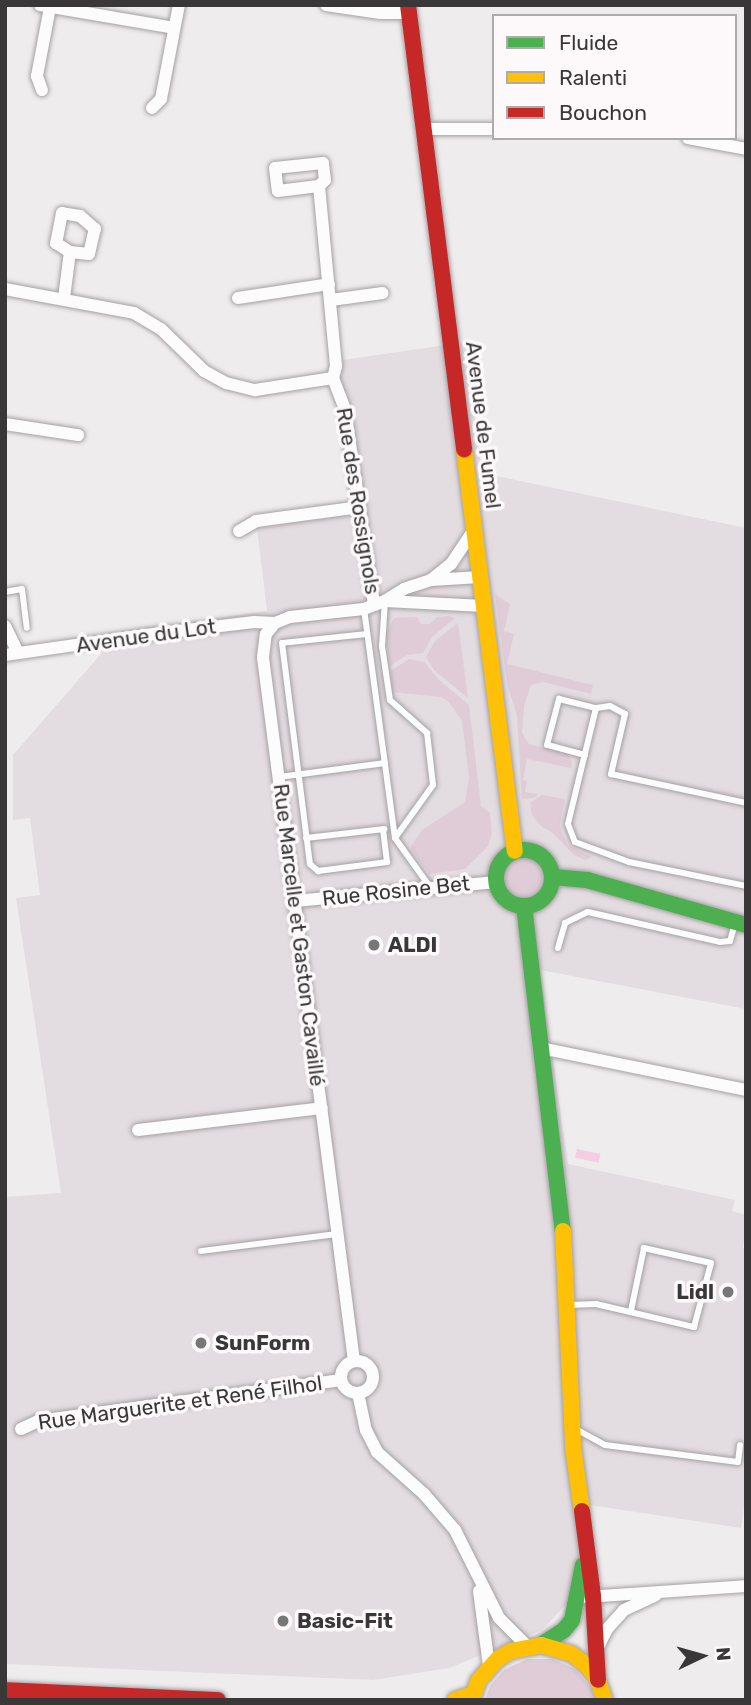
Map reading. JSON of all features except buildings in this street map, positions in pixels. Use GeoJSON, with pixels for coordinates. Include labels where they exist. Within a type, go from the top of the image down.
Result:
{"type":"FeatureCollection","features":[{"type":"Feature","properties":{"kind":"main road","name":"Avenue de Fumel"},"geometry":{"type":"LineString","coordinates":[[408,9],[515,851]]}},
{"type":"Feature","properties":{"kind":"main road"},"geometry":{"type":"LineString","coordinates":[[515,851],[533,851],[540,855],[551,869],[552,877],[547,895],[533,905],[524,906],[503,897],[496,882],[500,863],[515,851]]}},
{"type":"Feature","properties":{"kind":"main road"},"geometry":{"type":"LineString","coordinates":[[552,877],[587,880],[741,923]]}},
{"type":"Feature","properties":{"kind":"main road"},"geometry":{"type":"LineString","coordinates":[[524,906],[556,1158],[568,1305],[572,1428],[585,1552],[585,1597],[596,1652],[598,1680]]}},
{"type":"Feature","properties":{"kind":"main road"},"geometry":{"type":"LineString","coordinates":[[455,1700],[472,1697],[489,1666],[511,1651],[534,1646],[558,1635],[572,1620],[585,1597]]}},
{"type":"Feature","properties":{"kind":"main road"},"geometry":{"type":"LineString","coordinates":[[534,1646],[572,1654],[598,1680],[607,1699]]}},
{"type":"Feature","properties":{"kind":"main road"},"geometry":{"type":"LineString","coordinates":[[5,1690],[218,1700]]}},
{"type":"Feature","properties":{"kind":"street"},"geometry":{"type":"LineString","coordinates":[[152,108],[161,99],[179,5]]}},
{"type":"Feature","properties":{"kind":"street"},"geometry":{"type":"LineString","coordinates":[[326,5],[380,13],[408,9]]}},
{"type":"Feature","properties":{"kind":"street"},"geometry":{"type":"LineString","coordinates":[[42,90],[37,76],[45,6],[174,28]]}},
{"type":"Feature","properties":{"kind":"street"},"geometry":{"type":"LineString","coordinates":[[424,129],[492,129]]}},
{"type":"Feature","properties":{"kind":"street"},"geometry":{"type":"LineString","coordinates":[[699,140],[746,149]]}},
{"type":"Feature","properties":{"kind":"street"},"geometry":{"type":"LineString","coordinates":[[319,186],[336,366],[333,378]]}},
{"type":"Feature","properties":{"kind":"street"},"geometry":{"type":"LineString","coordinates":[[64,298],[71,252]]}},
{"type":"Feature","properties":{"kind":"street"},"geometry":{"type":"LineString","coordinates":[[238,298],[329,284]]}},
{"type":"Feature","properties":{"kind":"street","name":"Rue des Rossignols"},"geometry":{"type":"LineString","coordinates":[[5,289],[134,313],[161,329],[204,371],[226,383],[255,390],[333,378],[345,410],[374,605]]}},
{"type":"Feature","properties":{"kind":"street"},"geometry":{"type":"LineString","coordinates":[[331,300],[383,293]]}},
{"type":"Feature","properties":{"kind":"street"},"geometry":{"type":"LineString","coordinates":[[5,424],[78,435]]}},
{"type":"Feature","properties":{"kind":"street"},"geometry":{"type":"LineString","coordinates":[[239,531],[256,521],[360,507]]}},
{"type":"Feature","properties":{"kind":"street"},"geometry":{"type":"LineString","coordinates":[[431,580],[451,564],[475,528]]}},
{"type":"Feature","properties":{"kind":"street"},"geometry":{"type":"LineString","coordinates":[[374,605],[404,589],[431,580],[480,578]]}},
{"type":"Feature","properties":{"kind":"street"},"geometry":{"type":"LineString","coordinates":[[275,623],[290,617],[374,605],[484,606]]}},
{"type":"Feature","properties":{"kind":"street","name":"Avenue du Lot"},"geometry":{"type":"LineString","coordinates":[[5,626],[12,654],[254,622],[275,623]]}},
{"type":"Feature","properties":{"kind":"street","name":"Rue Marcelle et Gaston Cavaillé"},"geometry":{"type":"LineString","coordinates":[[275,623],[266,634],[263,657],[354,1361]]}},
{"type":"Feature","properties":{"kind":"street","name":"Rue Rosine Bet"},"geometry":{"type":"LineString","coordinates":[[295,901],[496,882]]}},
{"type":"Feature","properties":{"kind":"street"},"geometry":{"type":"LineString","coordinates":[[541,1048],[746,1090]]}},
{"type":"Feature","properties":{"kind":"street"},"geometry":{"type":"LineString","coordinates":[[138,1130],[322,1108]]}},
{"type":"Feature","properties":{"kind":"street"},"geometry":{"type":"LineString","coordinates":[[354,1361],[369,1366],[373,1376],[367,1390],[358,1393],[349,1391],[341,1380],[345,1366],[354,1361]]}},
{"type":"Feature","properties":{"kind":"street","name":"Rue Marguerite et René Filhol"},"geometry":{"type":"LineString","coordinates":[[21,1429],[38,1421],[341,1380]]}},
{"type":"Feature","properties":{"kind":"street"},"geometry":{"type":"LineString","coordinates":[[358,1393],[366,1430],[377,1452],[424,1494],[455,1530],[499,1618],[534,1646]]}},
{"type":"Feature","properties":{"kind":"street"},"geometry":{"type":"LineString","coordinates":[[478,1580],[489,1666]]}},
{"type":"Feature","properties":{"kind":"street"},"geometry":{"type":"LineString","coordinates":[[585,1597],[746,1586]]}},
{"type":"Feature","properties":{"kind":"street"},"geometry":{"type":"LineString","coordinates":[[596,1652],[607,1629],[624,1610],[669,1590]]}},
{"type":"Feature","properties":{"kind":"lane"},"geometry":{"type":"LineString","coordinates":[[5,592],[22,589],[27,628]]}},
{"type":"Feature","properties":{"kind":"lane"},"geometry":{"type":"LineString","coordinates":[[374,605],[368,634],[395,838],[430,887]]}},
{"type":"Feature","properties":{"kind":"lane"},"geometry":{"type":"LineString","coordinates":[[374,605],[390,700],[427,733],[433,785],[395,838]]}},
{"type":"Feature","properties":{"kind":"lane"},"geometry":{"type":"LineString","coordinates":[[368,634],[282,643],[310,864],[318,871],[387,862],[383,829]]}},
{"type":"Feature","properties":{"kind":"lane"},"geometry":{"type":"LineString","coordinates":[[374,684],[387,682]]}},
{"type":"Feature","properties":{"kind":"lane"},"geometry":{"type":"LineString","coordinates":[[585,755],[547,745],[559,699],[596,708],[610,706],[625,714],[611,774],[746,803]]}},
{"type":"Feature","properties":{"kind":"lane"},"geometry":{"type":"LineString","coordinates":[[596,708],[568,824],[575,842],[629,862],[746,886]]}},
{"type":"Feature","properties":{"kind":"lane"},"geometry":{"type":"LineString","coordinates":[[279,777],[385,763]]}},
{"type":"Feature","properties":{"kind":"lane"},"geometry":{"type":"LineString","coordinates":[[306,838],[394,827]]}},
{"type":"Feature","properties":{"kind":"lane"},"geometry":{"type":"LineString","coordinates":[[558,948],[565,923],[588,912],[720,942],[730,941],[741,923]]}},
{"type":"Feature","properties":{"kind":"lane"},"geometry":{"type":"LineString","coordinates":[[201,1251],[338,1234]]}},
{"type":"Feature","properties":{"kind":"lane"},"geometry":{"type":"LineString","coordinates":[[568,1305],[596,1304],[694,1327],[711,1263],[644,1248],[631,1311]]}},
{"type":"Feature","properties":{"kind":"lane"},"geometry":{"type":"LineString","coordinates":[[572,1428],[605,1445],[738,1462],[740,1445]]}},
{"type":"Feature","properties":{"kind":"shaded area"},"geometry":{"type":"Polygon","coordinates":[[[466,342],[482,473],[746,528],[746,1009],[540,970],[568,1164],[735,1200],[732,1211],[746,1215],[743,1248],[746,1249],[746,1492],[741,1528],[590,1505],[571,1599],[542,1630],[449,1668],[373,1680],[5,1664],[5,1197],[61,1193],[16,898],[40,895],[30,818],[13,820],[13,755],[121,631],[267,611],[257,528],[349,515],[336,404],[343,360],[466,342]]]}},
{"type":"Feature","properties":{"kind":"shaded area"},"geometry":{"type":"Polygon","coordinates":[[[495,594],[510,604],[504,631],[514,634],[507,664],[593,685],[591,694],[543,682],[531,685],[524,706],[522,733],[529,744],[567,753],[572,762],[571,768],[527,759],[523,780],[527,781],[525,792],[538,794],[534,798],[522,799],[517,715],[507,684],[495,594]]]}},
{"type":"Feature","properties":{"kind":"shaded area"},"geometry":{"type":"Polygon","coordinates":[[[417,617],[421,624],[430,624],[437,617],[455,618],[432,637],[423,653],[407,655],[390,666],[386,634],[394,618],[417,617]]]}},
{"type":"Feature","properties":{"kind":"shaded area"},"geometry":{"type":"Polygon","coordinates":[[[458,623],[468,698],[434,670],[426,657],[435,641],[458,623]]]}},
{"type":"Feature","properties":{"kind":"shaded area"},"geometry":{"type":"Polygon","coordinates":[[[409,659],[424,662],[439,680],[469,705],[481,806],[490,813],[492,833],[488,846],[465,869],[429,874],[412,851],[411,846],[422,830],[465,802],[469,777],[462,721],[449,702],[441,697],[392,692],[391,671],[409,659]]]}},
{"type":"Feature","properties":{"kind":"shaded area"},"geometry":{"type":"Polygon","coordinates":[[[542,795],[565,799],[560,825],[563,835],[568,845],[592,857],[585,860],[574,855],[532,815],[530,803],[542,795]]]}},
{"type":"Feature","properties":{"kind":"shaded area"},"geometry":{"type":"Polygon","coordinates":[[[523,858],[537,863],[542,877],[537,891],[523,896],[509,891],[504,877],[509,863],[523,858]]]}},
{"type":"Feature","properties":{"kind":"shaded area"},"geometry":{"type":"Polygon","coordinates":[[[577,1149],[600,1154],[599,1163],[575,1158],[577,1149]]]}},
{"type":"Feature","properties":{"kind":"shaded area"},"geometry":{"type":"Polygon","coordinates":[[[527,1659],[552,1659],[575,1669],[591,1688],[595,1700],[485,1700],[490,1686],[504,1670],[527,1659]]]}},
{"type":"Feature","properties":{"kind":"traffic: fast"},"geometry":{"type":"LineString","coordinates":[[519,850],[529,850],[544,858],[550,867],[552,878],[550,889],[544,898],[529,906],[519,906],[501,894],[496,883],[496,873],[508,855],[519,850]]}},
{"type":"Feature","properties":{"kind":"traffic: fast"},"geometry":{"type":"LineString","coordinates":[[553,877],[587,880],[746,925]]}},
{"type":"Feature","properties":{"kind":"traffic: fast"},"geometry":{"type":"LineString","coordinates":[[524,906],[563,1231]]}},
{"type":"Feature","properties":{"kind":"traffic: fast"},"geometry":{"type":"LineString","coordinates":[[541,1645],[564,1630],[572,1620],[583,1565]]}},
{"type":"Feature","properties":{"kind":"traffic: slow"},"geometry":{"type":"LineString","coordinates":[[464,449],[515,851]]}},
{"type":"Feature","properties":{"kind":"traffic: slow"},"geometry":{"type":"LineString","coordinates":[[563,1231],[573,1447],[582,1511]]}},
{"type":"Feature","properties":{"kind":"traffic: slow"},"geometry":{"type":"LineString","coordinates":[[472,1700],[478,1681],[498,1659],[511,1651],[541,1645],[572,1654],[586,1665],[598,1680],[605,1700]]}},
{"type":"Feature","properties":{"kind":"traffic: slow"},"geometry":{"type":"LineString","coordinates":[[455,1700],[473,1694]]}},
{"type":"Feature","properties":{"kind":"traffic: jam"},"geometry":{"type":"LineString","coordinates":[[408,5],[464,449]]}},
{"type":"Feature","properties":{"kind":"traffic: jam"},"geometry":{"type":"LineString","coordinates":[[582,1511],[593,1596],[598,1680]]}},
{"type":"Feature","properties":{"kind":"traffic: jam"},"geometry":{"type":"LineString","coordinates":[[5,1690],[218,1700]]}},
{"type":"Feature","properties":{"kind":"place","name":"ALDI"},"geometry":{"type":"Point","coordinates":[374,945]}},
{"type":"Feature","properties":{"kind":"place","name":"Lidl"},"geometry":{"type":"Point","coordinates":[728,1292]}},
{"type":"Feature","properties":{"kind":"place","name":"SunForm"},"geometry":{"type":"Point","coordinates":[201,1343]}},
{"type":"Feature","properties":{"kind":"place","name":"Basic-Fit"},"geometry":{"type":"Point","coordinates":[283,1621]}}]}
